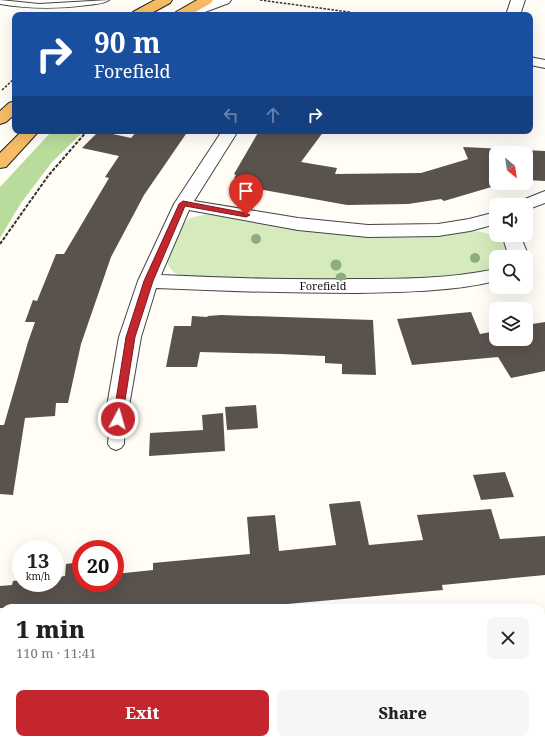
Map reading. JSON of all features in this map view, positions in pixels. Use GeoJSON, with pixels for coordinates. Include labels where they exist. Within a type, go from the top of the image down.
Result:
{"type":"FeatureCollection","features":[{"type":"Feature","properties":{"kind":"highway"},"geometry":{"type":"LineString","coordinates":[[143,12],[165,0]]}},
{"type":"Feature","properties":{"kind":"highway"},"geometry":{"type":"LineString","coordinates":[[187,12],[206,0]]}},
{"type":"Feature","properties":{"kind":"highway"},"geometry":{"type":"LineString","coordinates":[[0,119],[12,109]]}},
{"type":"Feature","properties":{"kind":"highway"},"geometry":{"type":"LineString","coordinates":[[0,163],[28,134]]}},
{"type":"Feature","properties":{"kind":"street"},"geometry":{"type":"LineString","coordinates":[[193,12],[224,0]]}},
{"type":"Feature","properties":{"kind":"street"},"geometry":{"type":"LineString","coordinates":[[514,12],[518,0]]}},
{"type":"Feature","properties":{"kind":"street"},"geometry":{"type":"LineString","coordinates":[[533,62],[545,64]]}},
{"type":"Feature","properties":{"kind":"street"},"geometry":{"type":"LineString","coordinates":[[118,406],[130,337],[148,281],[183,204],[228,134]]}},
{"type":"Feature","properties":{"kind":"street"},"geometry":{"type":"LineString","coordinates":[[533,202],[545,196]]}},
{"type":"Feature","properties":{"kind":"street"},"geometry":{"type":"LineString","coordinates":[[183,204],[298,224],[368,231],[438,230],[470,225],[489,220]]}},
{"type":"Feature","properties":{"kind":"street","name":"Forefield"},"geometry":{"type":"LineString","coordinates":[[148,281],[302,287],[380,286],[460,281],[489,276]]}},
{"type":"Feature","properties":{"kind":"lane"},"geometry":{"type":"LineString","coordinates":[[0,2],[30,7],[60,6],[105,0]]}},
{"type":"Feature","properties":{"kind":"lane"},"geometry":{"type":"LineString","coordinates":[[116,444],[118,406]]}},
{"type":"Feature","properties":{"kind":"path"},"geometry":{"type":"LineString","coordinates":[[260,0],[349,12]]}},
{"type":"Feature","properties":{"kind":"path"},"geometry":{"type":"LineString","coordinates":[[0,91],[12,81]]}},
{"type":"Feature","properties":{"kind":"path"},"geometry":{"type":"LineString","coordinates":[[0,244],[48,176],[84,134]]}},
{"type":"Feature","properties":{"kind":"green space"},"geometry":{"type":"Polygon","coordinates":[[[49,134],[81,134],[52,162],[21,203],[0,238],[0,187],[49,134]]]}},
{"type":"Feature","properties":{"kind":"green space"},"geometry":{"type":"Polygon","coordinates":[[[210,214],[297,229],[476,231],[489,234],[489,242],[502,242],[507,250],[489,250],[489,269],[468,274],[444,277],[302,282],[185,277],[177,274],[170,268],[167,262],[168,252],[182,227],[189,219],[196,216],[210,214]]]}},
{"type":"Feature","properties":{"kind":"building"},"geometry":{"type":"Polygon","coordinates":[[[96,134],[113,134],[131,138],[134,134],[186,134],[144,195],[111,257],[81,344],[68,403],[56,403],[55,416],[25,418],[13,495],[0,494],[0,425],[4,425],[35,322],[25,322],[33,300],[37,301],[56,254],[64,254],[109,178],[105,177],[119,156],[82,148],[96,134]]]}},
{"type":"Feature","properties":{"kind":"building"},"geometry":{"type":"Polygon","coordinates":[[[257,134],[322,134],[301,162],[337,168],[335,174],[421,173],[468,159],[463,147],[489,148],[489,188],[444,201],[441,199],[408,204],[347,205],[242,186],[246,180],[234,178],[236,175],[234,174],[257,134]]]}},
{"type":"Feature","properties":{"kind":"building"},"geometry":{"type":"Polygon","coordinates":[[[533,150],[545,151],[545,181],[533,180],[533,150]]]}},
{"type":"Feature","properties":{"kind":"building"},"geometry":{"type":"Polygon","coordinates":[[[471,312],[480,334],[489,332],[489,346],[533,346],[533,324],[545,322],[545,371],[511,378],[498,357],[412,365],[397,319],[471,312]]]}},
{"type":"Feature","properties":{"kind":"building"},"geometry":{"type":"Polygon","coordinates":[[[221,315],[373,320],[376,375],[342,374],[342,364],[325,363],[325,356],[281,354],[200,352],[197,367],[166,367],[174,326],[191,326],[192,316],[207,317],[221,315]]]}},
{"type":"Feature","properties":{"kind":"building"},"geometry":{"type":"Polygon","coordinates":[[[256,405],[258,428],[227,430],[225,407],[256,405]]]}},
{"type":"Feature","properties":{"kind":"building"},"geometry":{"type":"Polygon","coordinates":[[[223,413],[225,451],[149,456],[150,433],[203,430],[202,415],[223,413]]]}},
{"type":"Feature","properties":{"kind":"building"},"geometry":{"type":"Polygon","coordinates":[[[505,472],[514,497],[481,500],[473,475],[505,472]]]}},
{"type":"Feature","properties":{"kind":"building"},"geometry":{"type":"Polygon","coordinates":[[[360,501],[369,545],[423,540],[417,515],[491,509],[500,539],[545,536],[545,575],[442,585],[443,590],[287,604],[0,604],[0,586],[12,585],[12,592],[64,592],[66,564],[72,563],[72,592],[124,592],[124,573],[153,570],[153,563],[250,554],[247,517],[275,515],[279,551],[336,545],[329,504],[360,501]]]}},
{"type":"Feature","properties":{"kind":"route"},"geometry":{"type":"LineString","coordinates":[[118,419],[118,406],[130,337],[148,281],[183,204],[246,215]]}}]}
